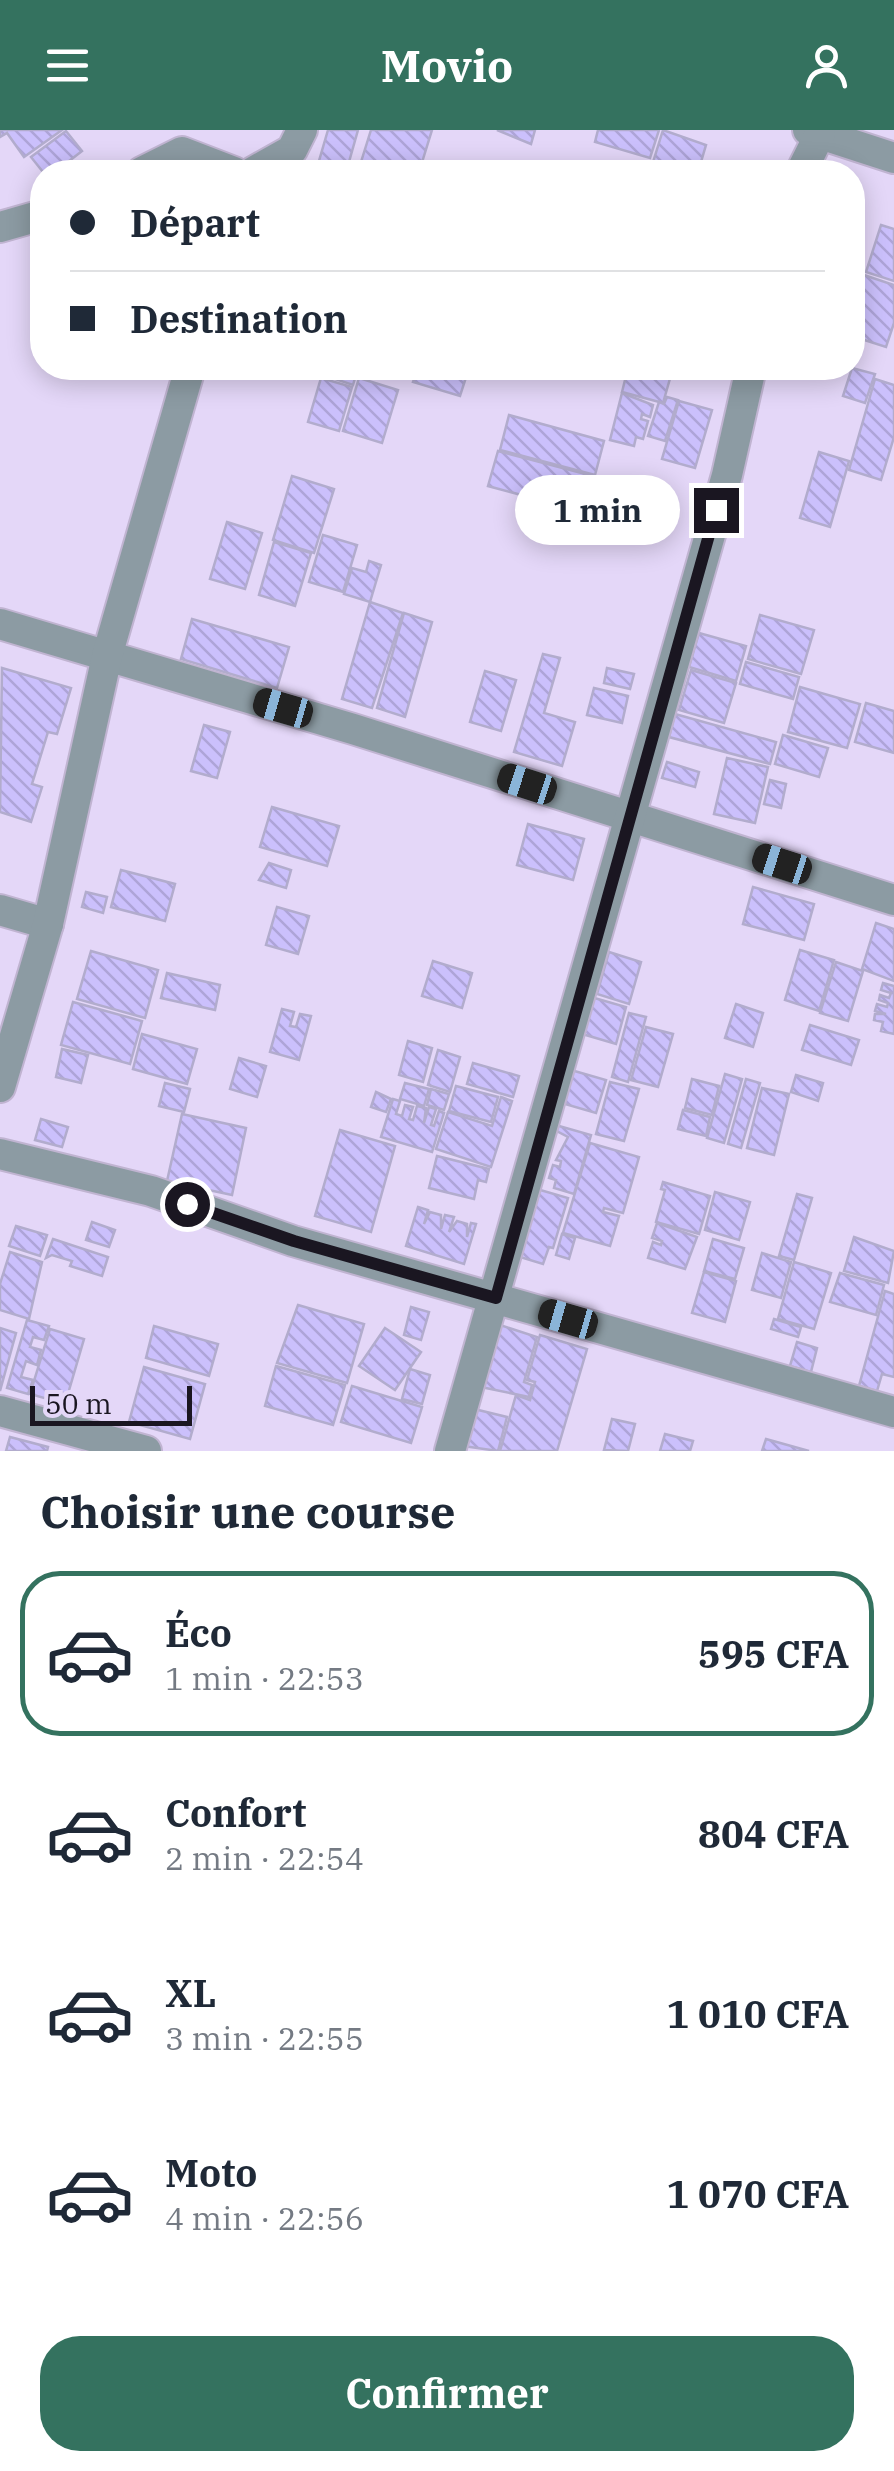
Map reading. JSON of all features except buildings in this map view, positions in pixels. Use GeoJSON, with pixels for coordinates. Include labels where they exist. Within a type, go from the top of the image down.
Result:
{"type":"FeatureCollection","features":[{"type":"Feature","properties":{"kind":"street"},"geometry":{"type":"LineString","coordinates":[[274,160],[292,150],[302,130]]}},
{"type":"Feature","properties":{"kind":"street"},"geometry":{"type":"LineString","coordinates":[[805,160],[814,132],[894,158]]}},
{"type":"Feature","properties":{"kind":"street"},"geometry":{"type":"LineString","coordinates":[[166,160],[182,152],[203,160]]}},
{"type":"Feature","properties":{"kind":"street"},"geometry":{"type":"LineString","coordinates":[[0,228],[30,219]]}},
{"type":"Feature","properties":{"kind":"street"},"geometry":{"type":"LineString","coordinates":[[0,1087],[48,924],[107,656],[187,380]]}},
{"type":"Feature","properties":{"kind":"street"},"geometry":{"type":"LineString","coordinates":[[450,1451],[632,817],[727,476],[749,380]]}},
{"type":"Feature","properties":{"kind":"street"},"geometry":{"type":"LineString","coordinates":[[0,624],[894,900]]}},
{"type":"Feature","properties":{"kind":"street"},"geometry":{"type":"LineString","coordinates":[[0,910],[48,924]]}},
{"type":"Feature","properties":{"kind":"street"},"geometry":{"type":"LineString","coordinates":[[0,1154],[151,1192],[294,1241],[894,1412]]}},
{"type":"Feature","properties":{"kind":"street"},"geometry":{"type":"LineString","coordinates":[[0,1411],[146,1451]]}},
{"type":"Feature","properties":{"kind":"route"},"geometry":{"type":"LineString","coordinates":[[187,1204],[294,1241],[496,1298],[716,510]]}}]}
